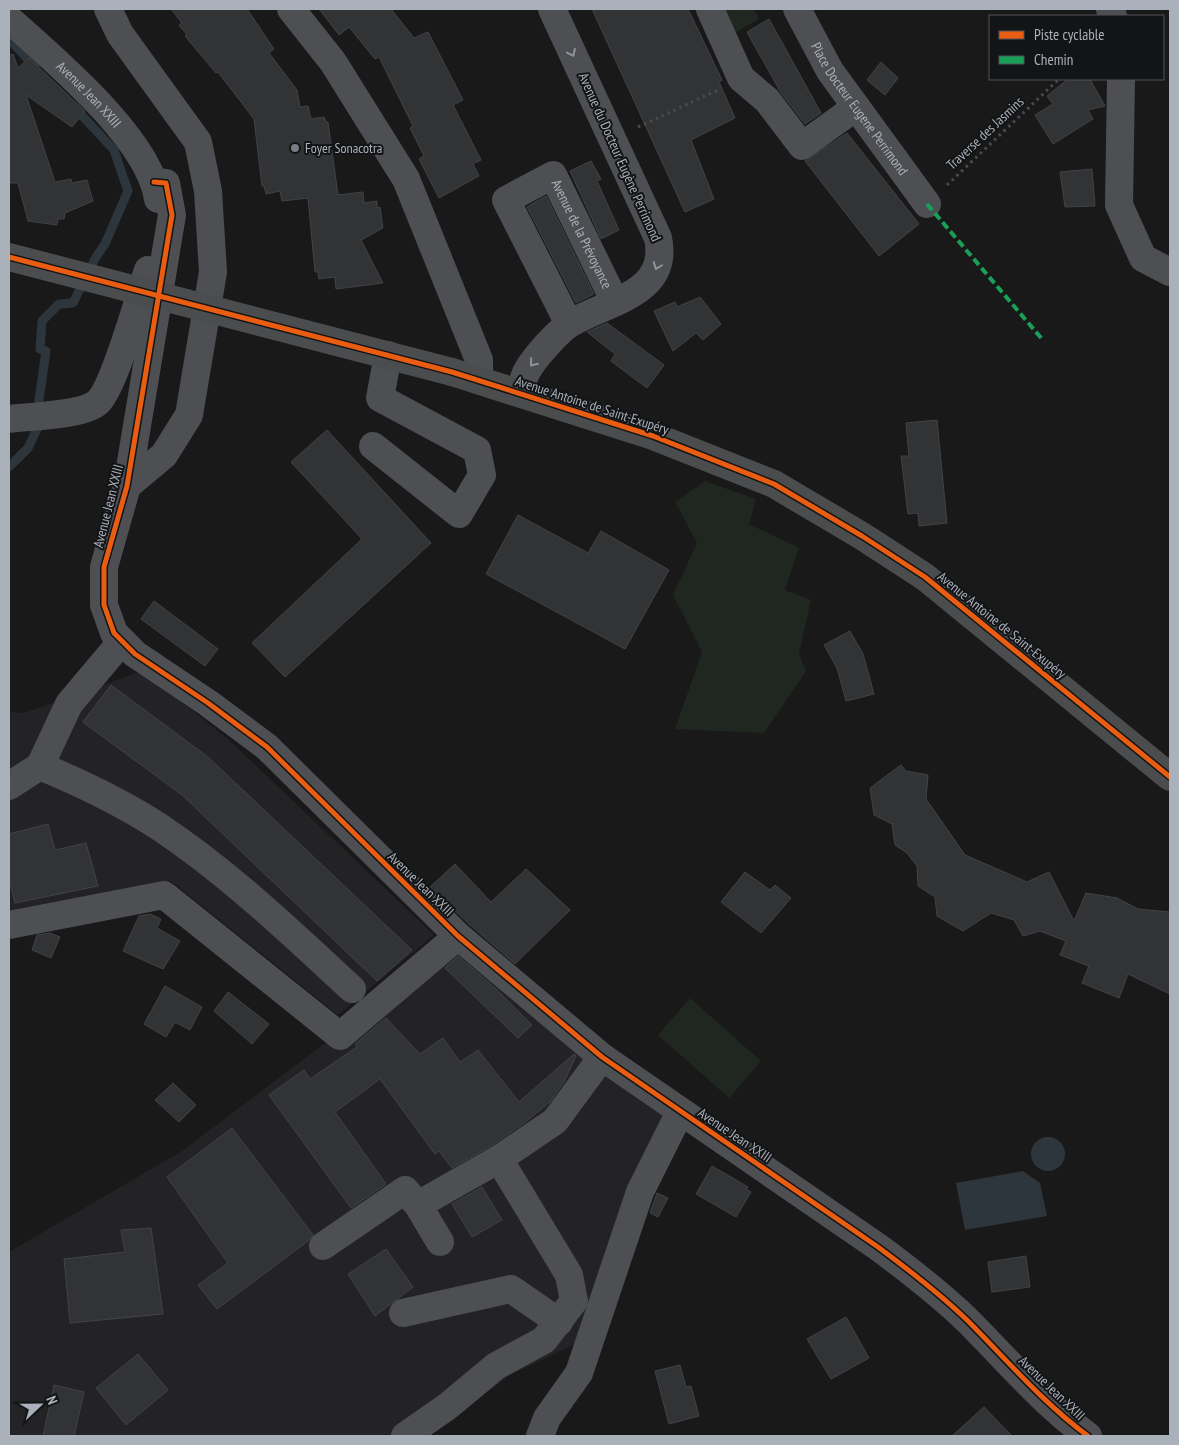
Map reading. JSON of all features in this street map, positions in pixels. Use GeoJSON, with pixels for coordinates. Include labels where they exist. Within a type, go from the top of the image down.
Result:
{"type":"FeatureCollection","features":[{"type":"Feature","properties":{"kind":"main road","name":"Avenue Antoine de Saint-Exupéry"},"geometry":{"type":"LineString","coordinates":[[9,258],[452,372],[653,436],[774,484],[862,536],[924,577],[1170,778]]}},
{"type":"Feature","properties":{"kind":"street"},"geometry":{"type":"LineString","coordinates":[[108,9],[120,34],[198,142],[208,191],[212,272],[189,415],[164,455],[127,486]]}},
{"type":"Feature","properties":{"kind":"street"},"geometry":{"type":"LineString","coordinates":[[291,9],[333,62],[406,179],[479,360],[479,380]]}},
{"type":"Feature","properties":{"kind":"street","name":"Avenue du Docteur Eugène Perrimond"},"geometry":{"type":"LineString","coordinates":[[520,394],[527,371],[569,324],[637,293],[649,281],[657,268],[661,253],[658,238],[552,9]]}},
{"type":"Feature","properties":{"kind":"street"},"geometry":{"type":"LineString","coordinates":[[710,9],[741,78],[767,100],[802,146],[824,132],[856,107]]}},
{"type":"Feature","properties":{"kind":"street","name":"Place Docteur Eugene Perrimond"},"geometry":{"type":"LineString","coordinates":[[797,9],[830,71],[927,204]]}},
{"type":"Feature","properties":{"kind":"street","name":"Avenue Jean XXIII"},"geometry":{"type":"LineString","coordinates":[[9,19],[100,105],[146,163],[154,182],[161,216],[155,250],[110,382],[98,402],[80,410],[18,418]]}},
{"type":"Feature","properties":{"kind":"street"},"geometry":{"type":"LineString","coordinates":[[1121,80],[1118,205],[1143,258],[1170,272]]}},
{"type":"Feature","properties":{"kind":"street","name":"Avenue de la Prévoyance"},"geometry":{"type":"LineString","coordinates":[[569,324],[506,200],[553,175],[615,302]]}},
{"type":"Feature","properties":{"kind":"street","name":"Avenue Jean XXIII"},"geometry":{"type":"LineString","coordinates":[[154,182],[166,183],[172,215],[127,486],[104,567],[104,605],[114,633],[135,654],[208,703],[267,747],[458,936],[602,1056],[680,1112],[878,1247],[921,1279],[965,1318],[1049,1402],[1085,1435]]}},
{"type":"Feature","properties":{"kind":"street"},"geometry":{"type":"LineString","coordinates":[[373,446],[459,514],[482,475],[477,450],[380,398],[388,356]]}},
{"type":"Feature","properties":{"kind":"street"},"geometry":{"type":"LineString","coordinates":[[9,786],[40,766],[69,704],[122,641]]}},
{"type":"Feature","properties":{"kind":"street"},"geometry":{"type":"LineString","coordinates":[[40,766],[83,784],[158,826],[259,903],[352,989]]}},
{"type":"Feature","properties":{"kind":"street"},"geometry":{"type":"LineString","coordinates":[[9,925],[164,895],[340,1036],[458,936]]}},
{"type":"Feature","properties":{"kind":"street"},"geometry":{"type":"LineString","coordinates":[[418,1205],[499,1159],[555,1121],[602,1056]]}},
{"type":"Feature","properties":{"kind":"street"},"geometry":{"type":"LineString","coordinates":[[540,1436],[547,1418],[579,1372],[640,1192],[680,1112]]}},
{"type":"Feature","properties":{"kind":"street"},"geometry":{"type":"LineString","coordinates":[[405,1436],[448,1406],[496,1366],[544,1340],[574,1301],[569,1275],[499,1159]]}},
{"type":"Feature","properties":{"kind":"street"},"geometry":{"type":"LineString","coordinates":[[323,1246],[405,1190],[418,1205],[440,1242]]}},
{"type":"Feature","properties":{"kind":"street"},"geometry":{"type":"LineString","coordinates":[[403,1313],[511,1289],[559,1322]]}},
{"type":"Feature","properties":{"kind":"path"},"geometry":{"type":"LineString","coordinates":[[612,138],[682,108],[741,78]]}},
{"type":"Feature","properties":{"kind":"shaded area"},"geometry":{"type":"Polygon","coordinates":[[[719,9],[754,9],[759,19],[731,35],[719,9]]]}},
{"type":"Feature","properties":{"kind":"shaded area"},"geometry":{"type":"Polygon","coordinates":[[[705,481],[756,499],[749,524],[799,548],[785,590],[811,600],[799,654],[806,671],[764,733],[675,729],[702,652],[673,595],[697,543],[675,502],[705,481]]]}},
{"type":"Feature","properties":{"kind":"shaded area"},"geometry":{"type":"Polygon","coordinates":[[[142,671],[228,739],[434,935],[338,1015],[171,881],[9,912],[9,712],[24,713],[142,671]]]}},
{"type":"Feature","properties":{"kind":"shaded area"},"geometry":{"type":"Polygon","coordinates":[[[459,942],[668,1117],[584,1340],[510,1375],[429,1436],[9,1436],[9,1252],[182,1151],[459,942]]]}},
{"type":"Feature","properties":{"kind":"shaded area"},"geometry":{"type":"Polygon","coordinates":[[[690,998],[761,1061],[729,1098],[658,1035],[690,998]]]}},
{"type":"Feature","properties":{"kind":"shaded area"},"geometry":{"type":"Polygon","coordinates":[[[1048,1137],[1060,1142],[1065,1154],[1060,1166],[1048,1171],[1036,1166],[1031,1154],[1036,1142],[1048,1137]]]}},
{"type":"Feature","properties":{"kind":"shaded area"},"geometry":{"type":"Polygon","coordinates":[[[1023,1171],[1040,1183],[1047,1216],[965,1230],[956,1183],[1023,1171]]]}},
{"type":"Feature","properties":{"kind":"building"},"geometry":{"type":"Polygon","coordinates":[[[171,9],[247,9],[274,49],[269,53],[297,90],[300,107],[308,106],[311,119],[324,117],[326,122],[328,122],[338,195],[363,192],[364,203],[377,201],[377,208],[380,207],[383,228],[361,240],[383,283],[336,289],[335,277],[319,279],[318,272],[315,272],[308,198],[282,201],[280,191],[266,194],[264,186],[262,186],[254,119],[218,72],[216,73],[185,36],[187,35],[179,25],[182,23],[171,9]]]}},
{"type":"Feature","properties":{"kind":"building"},"geometry":{"type":"Polygon","coordinates":[[[319,9],[391,9],[414,38],[428,32],[463,100],[453,105],[481,160],[473,164],[479,176],[439,198],[419,159],[424,156],[410,128],[413,126],[379,57],[375,59],[349,27],[339,35],[319,9]]]}},
{"type":"Feature","properties":{"kind":"building"},"geometry":{"type":"Polygon","coordinates":[[[592,9],[688,9],[722,80],[719,82],[735,118],[691,140],[714,199],[685,212],[592,9]]]}},
{"type":"Feature","properties":{"kind":"building"},"geometry":{"type":"Polygon","coordinates":[[[769,19],[821,113],[805,124],[781,93],[747,32],[769,19]]]}},
{"type":"Feature","properties":{"kind":"building"},"geometry":{"type":"Polygon","coordinates":[[[13,54],[18,68],[29,58],[85,111],[72,127],[26,95],[55,182],[71,179],[72,183],[87,180],[93,201],[65,213],[64,219],[58,219],[57,225],[28,221],[18,183],[9,183],[9,55],[13,54]]]}},
{"type":"Feature","properties":{"kind":"building"},"geometry":{"type":"Polygon","coordinates":[[[881,62],[898,78],[885,95],[867,80],[881,62]]]}},
{"type":"Feature","properties":{"kind":"building"},"geometry":{"type":"Polygon","coordinates":[[[1067,80],[1091,80],[1105,106],[1088,110],[1093,119],[1053,144],[1035,115],[1053,104],[1047,96],[1067,80]]]}},
{"type":"Feature","properties":{"kind":"building"},"geometry":{"type":"Polygon","coordinates":[[[847,133],[919,224],[879,256],[805,161],[847,133]]]}},
{"type":"Feature","properties":{"kind":"building"},"geometry":{"type":"Polygon","coordinates":[[[591,161],[601,179],[597,181],[619,230],[601,239],[570,171],[591,161]]]}},
{"type":"Feature","properties":{"kind":"building"},"geometry":{"type":"Polygon","coordinates":[[[1092,169],[1095,206],[1065,207],[1060,172],[1092,169]]]}},
{"type":"Feature","properties":{"kind":"building"},"geometry":{"type":"Polygon","coordinates":[[[546,196],[594,294],[576,303],[527,207],[546,196]]]}},
{"type":"Feature","properties":{"kind":"building"},"geometry":{"type":"Polygon","coordinates":[[[700,297],[721,324],[703,340],[696,333],[673,351],[654,311],[675,302],[677,307],[700,297]]]}},
{"type":"Feature","properties":{"kind":"building"},"geometry":{"type":"Polygon","coordinates":[[[607,323],[664,365],[647,388],[611,361],[615,354],[587,332],[607,323]]]}},
{"type":"Feature","properties":{"kind":"building"},"geometry":{"type":"Polygon","coordinates":[[[937,420],[947,523],[919,526],[918,513],[908,514],[901,456],[909,456],[906,423],[937,420]]]}},
{"type":"Feature","properties":{"kind":"building"},"geometry":{"type":"Polygon","coordinates":[[[327,430],[431,543],[285,677],[252,643],[362,539],[291,462],[327,430]]]}},
{"type":"Feature","properties":{"kind":"building"},"geometry":{"type":"Polygon","coordinates":[[[518,515],[588,553],[601,531],[669,570],[625,649],[486,574],[518,515]]]}},
{"type":"Feature","properties":{"kind":"building"},"geometry":{"type":"Polygon","coordinates":[[[154,601],[218,649],[205,666],[141,619],[154,601]]]}},
{"type":"Feature","properties":{"kind":"building"},"geometry":{"type":"Polygon","coordinates":[[[850,631],[863,654],[874,694],[846,701],[837,668],[824,645],[850,631]]]}},
{"type":"Feature","properties":{"kind":"building"},"geometry":{"type":"Polygon","coordinates":[[[111,685],[208,757],[412,950],[377,981],[182,795],[83,722],[111,685]]]}},
{"type":"Feature","properties":{"kind":"building"},"geometry":{"type":"Polygon","coordinates":[[[901,765],[906,771],[928,775],[926,799],[965,855],[1027,882],[1049,872],[1074,921],[1086,893],[1117,898],[1138,909],[1170,912],[1170,994],[1128,974],[1119,998],[1082,983],[1089,966],[1060,955],[1066,941],[1040,931],[1023,936],[1014,920],[991,913],[963,931],[937,916],[935,897],[918,886],[917,866],[907,853],[895,845],[892,824],[874,815],[870,788],[901,765]]]}},
{"type":"Feature","properties":{"kind":"building"},"geometry":{"type":"Polygon","coordinates":[[[48,824],[55,850],[86,843],[98,886],[15,903],[9,879],[9,834],[48,824]]]}},
{"type":"Feature","properties":{"kind":"building"},"geometry":{"type":"Polygon","coordinates":[[[455,864],[491,902],[526,869],[570,910],[515,964],[430,887],[455,864]]]}},
{"type":"Feature","properties":{"kind":"building"},"geometry":{"type":"Polygon","coordinates":[[[745,872],[770,890],[775,885],[791,898],[761,933],[721,902],[745,872]]]}},
{"type":"Feature","properties":{"kind":"building"},"geometry":{"type":"Polygon","coordinates":[[[150,914],[161,919],[157,928],[180,941],[163,969],[123,951],[139,916],[150,914]]]}},
{"type":"Feature","properties":{"kind":"building"},"geometry":{"type":"Polygon","coordinates":[[[50,933],[60,937],[51,958],[32,950],[37,935],[50,933]]]}},
{"type":"Feature","properties":{"kind":"building"},"geometry":{"type":"Polygon","coordinates":[[[458,956],[494,987],[532,1025],[518,1038],[445,968],[458,956]]]}},
{"type":"Feature","properties":{"kind":"building"},"geometry":{"type":"Polygon","coordinates":[[[165,986],[202,1007],[190,1030],[175,1022],[166,1037],[144,1024],[165,986]]]}},
{"type":"Feature","properties":{"kind":"building"},"geometry":{"type":"Polygon","coordinates":[[[228,992],[269,1024],[252,1044],[214,1011],[228,992]]]}},
{"type":"Feature","properties":{"kind":"building"},"geometry":{"type":"Polygon","coordinates":[[[386,1018],[420,1054],[443,1038],[460,1062],[478,1050],[519,1102],[574,1054],[576,1056],[564,1082],[550,1102],[491,1146],[452,1168],[439,1151],[435,1154],[380,1079],[335,1112],[386,1184],[351,1208],[269,1095],[304,1070],[310,1079],[357,1047],[355,1044],[386,1018]]]}},
{"type":"Feature","properties":{"kind":"building"},"geometry":{"type":"Polygon","coordinates":[[[173,1083],[196,1105],[179,1122],[155,1100],[173,1083]]]}},
{"type":"Feature","properties":{"kind":"building"},"geometry":{"type":"Polygon","coordinates":[[[232,1128],[313,1235],[308,1241],[217,1309],[198,1285],[228,1263],[167,1177],[232,1128]]]}},
{"type":"Feature","properties":{"kind":"building"},"geometry":{"type":"Polygon","coordinates":[[[712,1166],[748,1187],[746,1189],[751,1192],[736,1217],[696,1194],[712,1166]]]}},
{"type":"Feature","properties":{"kind":"building"},"geometry":{"type":"Polygon","coordinates":[[[482,1187],[502,1220],[472,1237],[452,1204],[482,1187]]]}},
{"type":"Feature","properties":{"kind":"building"},"geometry":{"type":"Polygon","coordinates":[[[657,1193],[668,1198],[658,1217],[650,1213],[657,1193]]]}},
{"type":"Feature","properties":{"kind":"building"},"geometry":{"type":"Polygon","coordinates":[[[151,1228],[163,1314],[70,1323],[64,1259],[125,1252],[121,1230],[151,1228]]]}},
{"type":"Feature","properties":{"kind":"building"},"geometry":{"type":"Polygon","coordinates":[[[386,1249],[413,1287],[375,1316],[348,1274],[386,1249]]]}},
{"type":"Feature","properties":{"kind":"building"},"geometry":{"type":"Polygon","coordinates":[[[1026,1256],[1030,1287],[992,1292],[988,1262],[1026,1256]]]}},
{"type":"Feature","properties":{"kind":"building"},"geometry":{"type":"Polygon","coordinates":[[[846,1317],[869,1358],[831,1379],[807,1339],[846,1317]]]}},
{"type":"Feature","properties":{"kind":"building"},"geometry":{"type":"Polygon","coordinates":[[[138,1354],[168,1390],[126,1425],[96,1388],[138,1354]]]}},
{"type":"Feature","properties":{"kind":"building"},"geometry":{"type":"Polygon","coordinates":[[[680,1365],[686,1387],[691,1386],[699,1416],[669,1424],[655,1371],[680,1365]]]}},
{"type":"Feature","properties":{"kind":"building"},"geometry":{"type":"Polygon","coordinates":[[[54,1385],[84,1392],[74,1436],[43,1436],[54,1385]]]}},
{"type":"Feature","properties":{"kind":"building"},"geometry":{"type":"Polygon","coordinates":[[[984,1407],[1012,1436],[952,1436],[984,1407]]]}},
{"type":"Feature","properties":{"kind":"waterway"},"geometry":{"type":"LineString","coordinates":[[9,39],[35,67]]}},
{"type":"Feature","properties":{"kind":"waterway"},"geometry":{"type":"LineString","coordinates":[[9,467],[28,448],[40,423],[39,400],[46,351],[40,349],[42,321],[59,304],[73,303],[96,257],[105,244],[128,191],[114,150],[74,107]]}},
{"type":"Feature","properties":{"kind":"marked path"},"geometry":{"type":"LineString","coordinates":[[927,204],[1042,339]]}},
{"type":"Feature","properties":{"kind":"cycle path"},"geometry":{"type":"LineString","coordinates":[[154,182],[166,183],[172,215],[127,486],[104,567],[104,605],[114,633],[135,654],[208,703],[267,747],[458,936],[602,1057],[878,1247],[912,1273],[967,1320],[1040,1395],[1088,1436]]}},
{"type":"Feature","properties":{"kind":"cycle path"},"geometry":{"type":"LineString","coordinates":[[9,257],[452,372],[653,436],[774,484],[862,536],[925,577],[1170,777]]}},
{"type":"Feature","properties":{"kind":"place","name":"Foyer Sonacotra"},"geometry":{"type":"Point","coordinates":[295,148]}}]}
